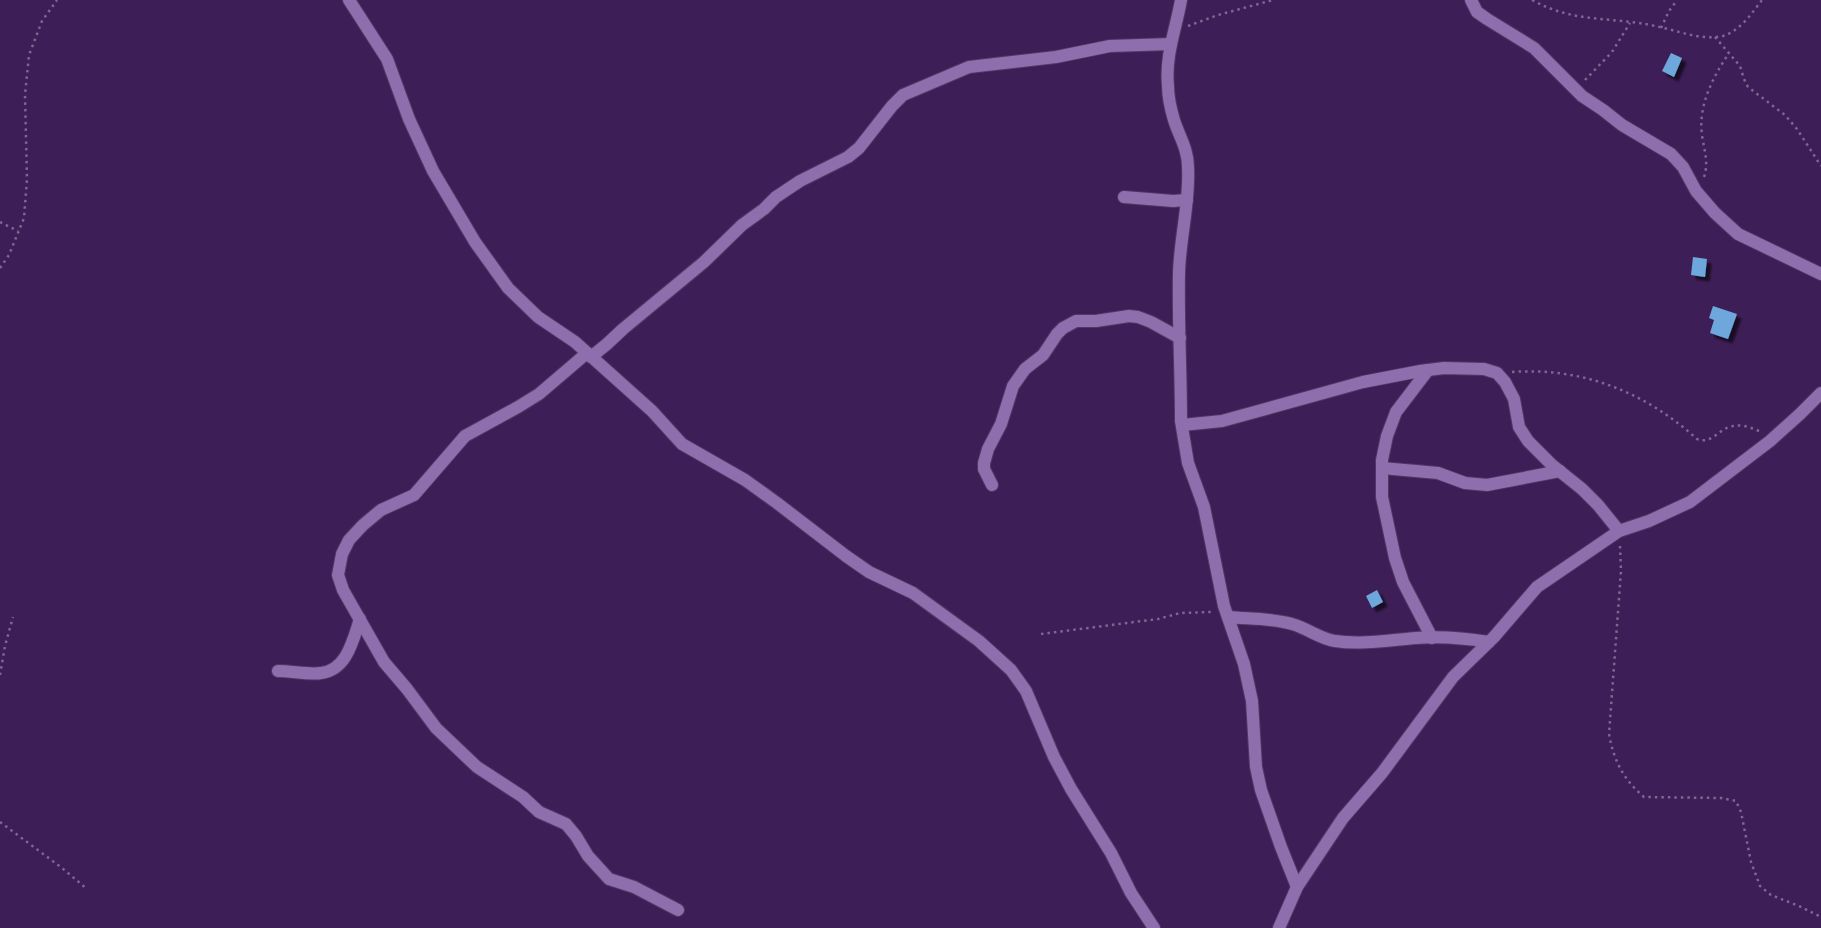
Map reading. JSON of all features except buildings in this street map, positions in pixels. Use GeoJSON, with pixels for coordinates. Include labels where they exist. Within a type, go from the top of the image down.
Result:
{"type":"FeatureCollection","features":[{"type":"Feature","properties":{"kind":"street"},"geometry":{"type":"LineString","coordinates":[[349,0],[386,59],[409,119],[433,171],[475,242],[508,288],[538,317],[575,342],[652,411],[682,444],[744,480],[870,572],[921,598],[979,641],[1011,670],[1026,691],[1054,757],[1071,789],[1112,853],[1131,893],[1154,928]]}},
{"type":"Feature","properties":{"kind":"street"},"geometry":{"type":"LineString","coordinates":[[1181,0],[1168,62],[1168,86],[1174,119],[1188,157],[1187,200],[1179,270],[1182,425],[1188,463],[1204,507],[1227,615],[1244,664],[1252,701],[1256,767],[1261,790],[1297,887]]}},
{"type":"Feature","properties":{"kind":"street"},"geometry":{"type":"LineString","coordinates":[[1471,0],[1478,12],[1487,19],[1534,48],[1575,90],[1622,125],[1671,154],[1683,166],[1696,191],[1714,213],[1738,234],[1821,274]]}},
{"type":"Feature","properties":{"kind":"street"},"geometry":{"type":"LineString","coordinates":[[678,910],[634,887],[609,879],[588,856],[566,824],[538,812],[523,797],[478,767],[436,728],[384,662],[343,590],[338,575],[342,554],[349,540],[363,524],[381,510],[414,494],[465,436],[539,394],[589,355],[608,344],[623,329],[704,262],[742,224],[764,209],[776,197],[800,181],[848,156],[859,148],[903,95],[969,67],[1172,38]]}},
{"type":"Feature","properties":{"kind":"street"},"geometry":{"type":"LineString","coordinates":[[1124,196],[1173,201],[1187,200]]}},
{"type":"Feature","properties":{"kind":"street"},"geometry":{"type":"LineString","coordinates":[[992,485],[984,469],[984,462],[988,449],[1001,424],[1013,386],[1025,369],[1043,355],[1063,328],[1076,321],[1096,321],[1129,316],[1138,317],[1180,338]]}},
{"type":"Feature","properties":{"kind":"street"},"geometry":{"type":"LineString","coordinates":[[1182,425],[1222,420],[1363,382],[1428,370],[1484,369],[1497,373],[1505,382],[1514,399],[1519,426],[1528,442],[1598,505],[1619,531]]}},
{"type":"Feature","properties":{"kind":"street"},"geometry":{"type":"LineString","coordinates":[[1428,370],[1396,412],[1387,436],[1382,468],[1382,497],[1395,558],[1403,582],[1432,638]]}},
{"type":"Feature","properties":{"kind":"street"},"geometry":{"type":"LineString","coordinates":[[1279,928],[1297,887],[1343,818],[1382,773],[1453,677],[1488,642],[1537,587],[1619,531],[1690,502],[1774,437],[1821,393]]}},
{"type":"Feature","properties":{"kind":"street"},"geometry":{"type":"LineString","coordinates":[[1382,468],[1438,473],[1466,483],[1487,485],[1560,471]]}},
{"type":"Feature","properties":{"kind":"street"},"geometry":{"type":"LineString","coordinates":[[1227,615],[1284,622],[1335,641],[1432,638],[1469,639],[1488,642]]}},
{"type":"Feature","properties":{"kind":"street"},"geometry":{"type":"LineString","coordinates":[[278,671],[322,673],[335,668],[344,660],[349,651],[360,619]]}},
{"type":"Feature","properties":{"kind":"path"},"geometry":{"type":"LineString","coordinates":[[0,268],[8,255],[24,218],[27,179],[25,94],[29,55],[42,21],[57,0]]}},
{"type":"Feature","properties":{"kind":"path"},"geometry":{"type":"LineString","coordinates":[[1172,38],[1218,15],[1273,0]]}},
{"type":"Feature","properties":{"kind":"path"},"geometry":{"type":"LineString","coordinates":[[1532,0],[1563,14],[1594,20],[1630,22],[1703,37],[1715,37],[1734,31],[1752,14],[1762,0]]}},
{"type":"Feature","properties":{"kind":"path"},"geometry":{"type":"LineString","coordinates":[[1661,28],[1677,0]]}},
{"type":"Feature","properties":{"kind":"path"},"geometry":{"type":"LineString","coordinates":[[1575,90],[1612,52],[1630,22]]}},
{"type":"Feature","properties":{"kind":"path"},"geometry":{"type":"LineString","coordinates":[[1715,37],[1740,66],[1748,86],[1785,115],[1797,129],[1821,166]]}},
{"type":"Feature","properties":{"kind":"path"},"geometry":{"type":"LineString","coordinates":[[1696,191],[1702,183],[1707,167],[1702,122],[1708,93],[1712,79],[1729,54]]}},
{"type":"Feature","properties":{"kind":"path"},"geometry":{"type":"LineString","coordinates":[[0,222],[18,231]]}},
{"type":"Feature","properties":{"kind":"path"},"geometry":{"type":"LineString","coordinates":[[1497,373],[1534,370],[1561,372],[1601,382],[1641,398],[1702,441],[1708,440],[1723,430],[1735,426],[1750,428],[1774,437]]}},
{"type":"Feature","properties":{"kind":"path"},"geometry":{"type":"LineString","coordinates":[[1619,531],[1621,571],[1609,734],[1613,755],[1633,786],[1644,797],[1721,798],[1736,801],[1741,812],[1752,862],[1760,886],[1771,895],[1821,917]]}},
{"type":"Feature","properties":{"kind":"path"},"geometry":{"type":"LineString","coordinates":[[1042,634],[1158,619],[1180,613],[1227,615]]}},
{"type":"Feature","properties":{"kind":"path"},"geometry":{"type":"LineString","coordinates":[[0,675],[4,646],[13,617]]}},
{"type":"Feature","properties":{"kind":"path"},"geometry":{"type":"LineString","coordinates":[[0,822],[87,889]]}}]}
